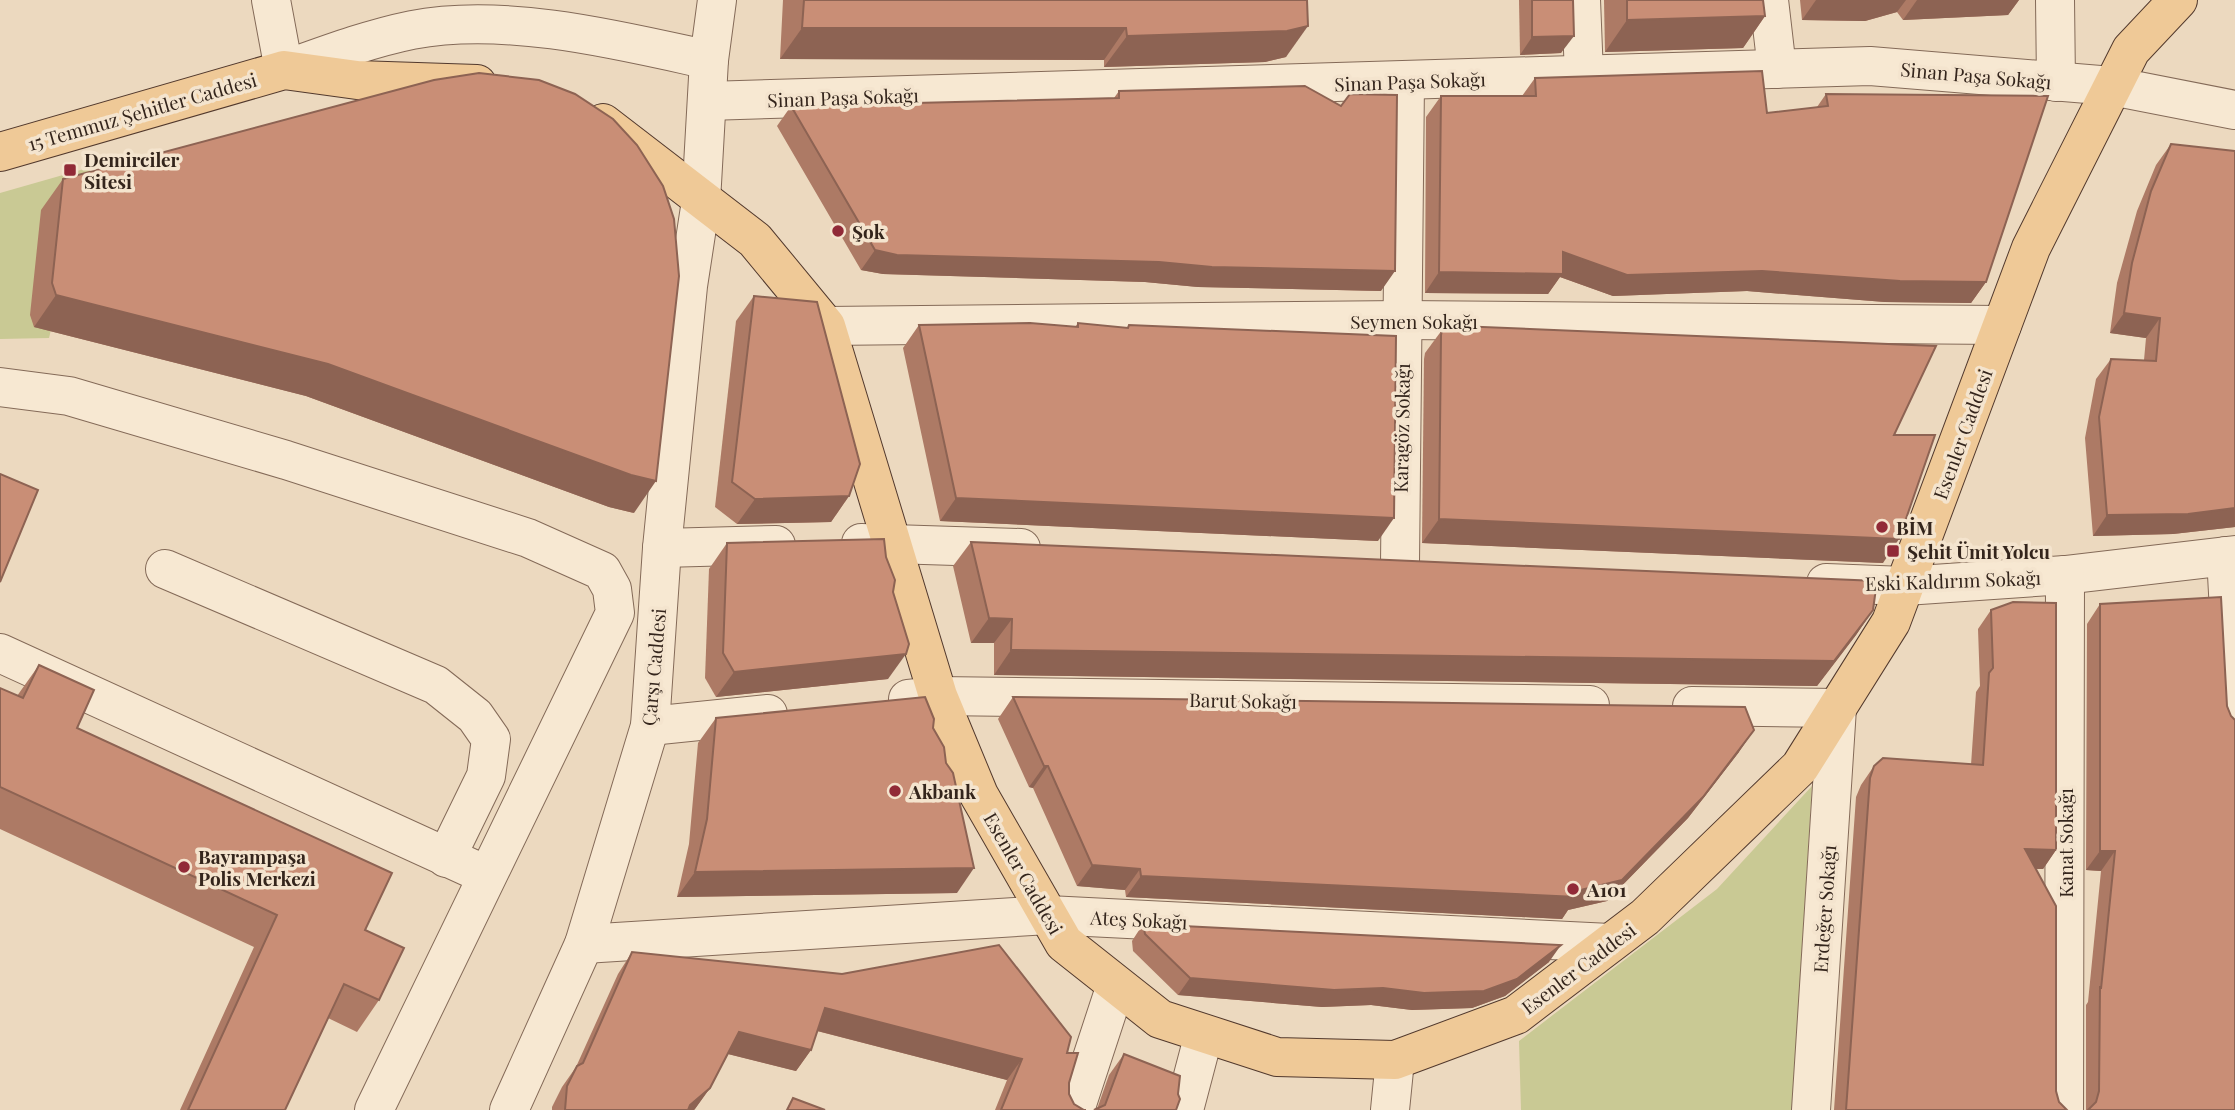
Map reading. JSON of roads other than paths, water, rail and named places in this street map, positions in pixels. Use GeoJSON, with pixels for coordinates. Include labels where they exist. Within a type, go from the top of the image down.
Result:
{"type":"FeatureCollection","features":[{"type":"Feature","properties":{"kind":"main road","name":"Esenler Caddesi"},"geometry":{"type":"LineString","coordinates":[[574,107],[628,141],[701,201],[755,240],[826,327],[894,542],[938,696],[979,795],[1064,943],[1160,1020],[1277,1057],[1395,1060],[1516,1015],[1645,917],[1800,767],[1891,622],[2031,248],[2131,50],[2178,0]]}},
{"type":"Feature","properties":{"kind":"main road"},"geometry":{"type":"LineString","coordinates":[[284,70],[357,80],[485,84],[512,88]]}},
{"type":"Feature","properties":{"kind":"main road","name":"15 Temmuz Şehitler Caddesi"},"geometry":{"type":"LineString","coordinates":[[0,152],[284,70]]}},
{"type":"Feature","properties":{"kind":"street"},"geometry":{"type":"LineString","coordinates":[[271,0],[284,70],[414,30],[457,26],[540,29],[608,37],[709,60]]}},
{"type":"Feature","properties":{"kind":"street","name":"Çarşı Caddesi"},"geometry":{"type":"LineString","coordinates":[[509,1110],[584,944],[650,726],[662,548],[688,286],[701,201],[709,60],[717,0]]}},
{"type":"Feature","properties":{"kind":"street"},"geometry":{"type":"LineString","coordinates":[[1581,0],[1584,75]]}},
{"type":"Feature","properties":{"kind":"street"},"geometry":{"type":"LineString","coordinates":[[1769,0],[1777,69]]}},
{"type":"Feature","properties":{"kind":"street"},"geometry":{"type":"LineString","coordinates":[[2055,0],[2056,82]]}},
{"type":"Feature","properties":{"kind":"street","name":"Sinan Paşa Sokağı"},"geometry":{"type":"LineString","coordinates":[[707,101],[1870,66],[2112,86],[2235,110]]}},
{"type":"Feature","properties":{"kind":"street","name":"Karagöz Sokağı"},"geometry":{"type":"LineString","coordinates":[[1400,564],[1405,81]]}},
{"type":"Feature","properties":{"kind":"street","name":"Seymen Sokağı"},"geometry":{"type":"LineString","coordinates":[[826,327],[1402,320],[2002,325]]}},
{"type":"Feature","properties":{"kind":"street"},"geometry":{"type":"LineString","coordinates":[[0,387],[69,396],[286,460],[528,538],[602,571],[612,589],[615,613],[486,874],[374,1110]]}},
{"type":"Feature","properties":{"kind":"street"},"geometry":{"type":"LineString","coordinates":[[662,548],[894,542],[1058,549]]}},
{"type":"Feature","properties":{"kind":"street"},"geometry":{"type":"LineString","coordinates":[[2231,556],[2235,723]]}},
{"type":"Feature","properties":{"kind":"street","name":"Eski Kaldırım Sokağı"},"geometry":{"type":"LineString","coordinates":[[1796,581],[1905,586],[2066,575],[2231,556]]}},
{"type":"Feature","properties":{"kind":"street"},"geometry":{"type":"LineString","coordinates":[[1359,562],[1441,566]]}},
{"type":"Feature","properties":{"kind":"street"},"geometry":{"type":"LineString","coordinates":[[165,569],[436,685],[475,716],[491,739],[486,776],[446,858]]}},
{"type":"Feature","properties":{"kind":"street","name":"Kanat Sokağı"},"geometry":{"type":"LineString","coordinates":[[2064,1110],[2066,575]]}},
{"type":"Feature","properties":{"kind":"street"},"geometry":{"type":"LineString","coordinates":[[0,653],[486,874]]}},
{"type":"Feature","properties":{"kind":"street","name":"Barut Sokağı"},"geometry":{"type":"LineString","coordinates":[[869,703],[938,696],[1837,708]]}},
{"type":"Feature","properties":{"kind":"street","name":"Erdeğer Sokağı"},"geometry":{"type":"LineString","coordinates":[[1811,1110],[1837,708]]}},
{"type":"Feature","properties":{"kind":"street"},"geometry":{"type":"LineString","coordinates":[[650,726],[801,710]]}},
{"type":"Feature","properties":{"kind":"street","name":"Ateş Sokağı"},"geometry":{"type":"LineString","coordinates":[[584,944],[1048,915],[1610,943]]}},
{"type":"Feature","properties":{"kind":"street"},"geometry":{"type":"LineString","coordinates":[[1075,1110],[1116,985]]}},
{"type":"Feature","properties":{"kind":"street"},"geometry":{"type":"LineString","coordinates":[[1184,1110],[1204,1034]]}},
{"type":"Feature","properties":{"kind":"street"},"geometry":{"type":"LineString","coordinates":[[1390,1110],[1395,1060]]}},
{"type":"Feature","properties":{"kind":"place","name":"Demirciler Sitesi"},"geometry":{"type":"Point","coordinates":[70,170]}},
{"type":"Feature","properties":{"kind":"place","name":"Şok"},"geometry":{"type":"Point","coordinates":[838,231]}},
{"type":"Feature","properties":{"kind":"place","name":"BİM"},"geometry":{"type":"Point","coordinates":[1882,527]}},
{"type":"Feature","properties":{"kind":"place","name":"Şehit Ümit Yolcu"},"geometry":{"type":"Point","coordinates":[1893,551]}},
{"type":"Feature","properties":{"kind":"place","name":"Akbank"},"geometry":{"type":"Point","coordinates":[895,791]}},
{"type":"Feature","properties":{"kind":"place","name":"Bayrampaşa Polis Merkezi"},"geometry":{"type":"Point","coordinates":[184,867]}},
{"type":"Feature","properties":{"kind":"place","name":"A101"},"geometry":{"type":"Point","coordinates":[1573,889]}}]}
